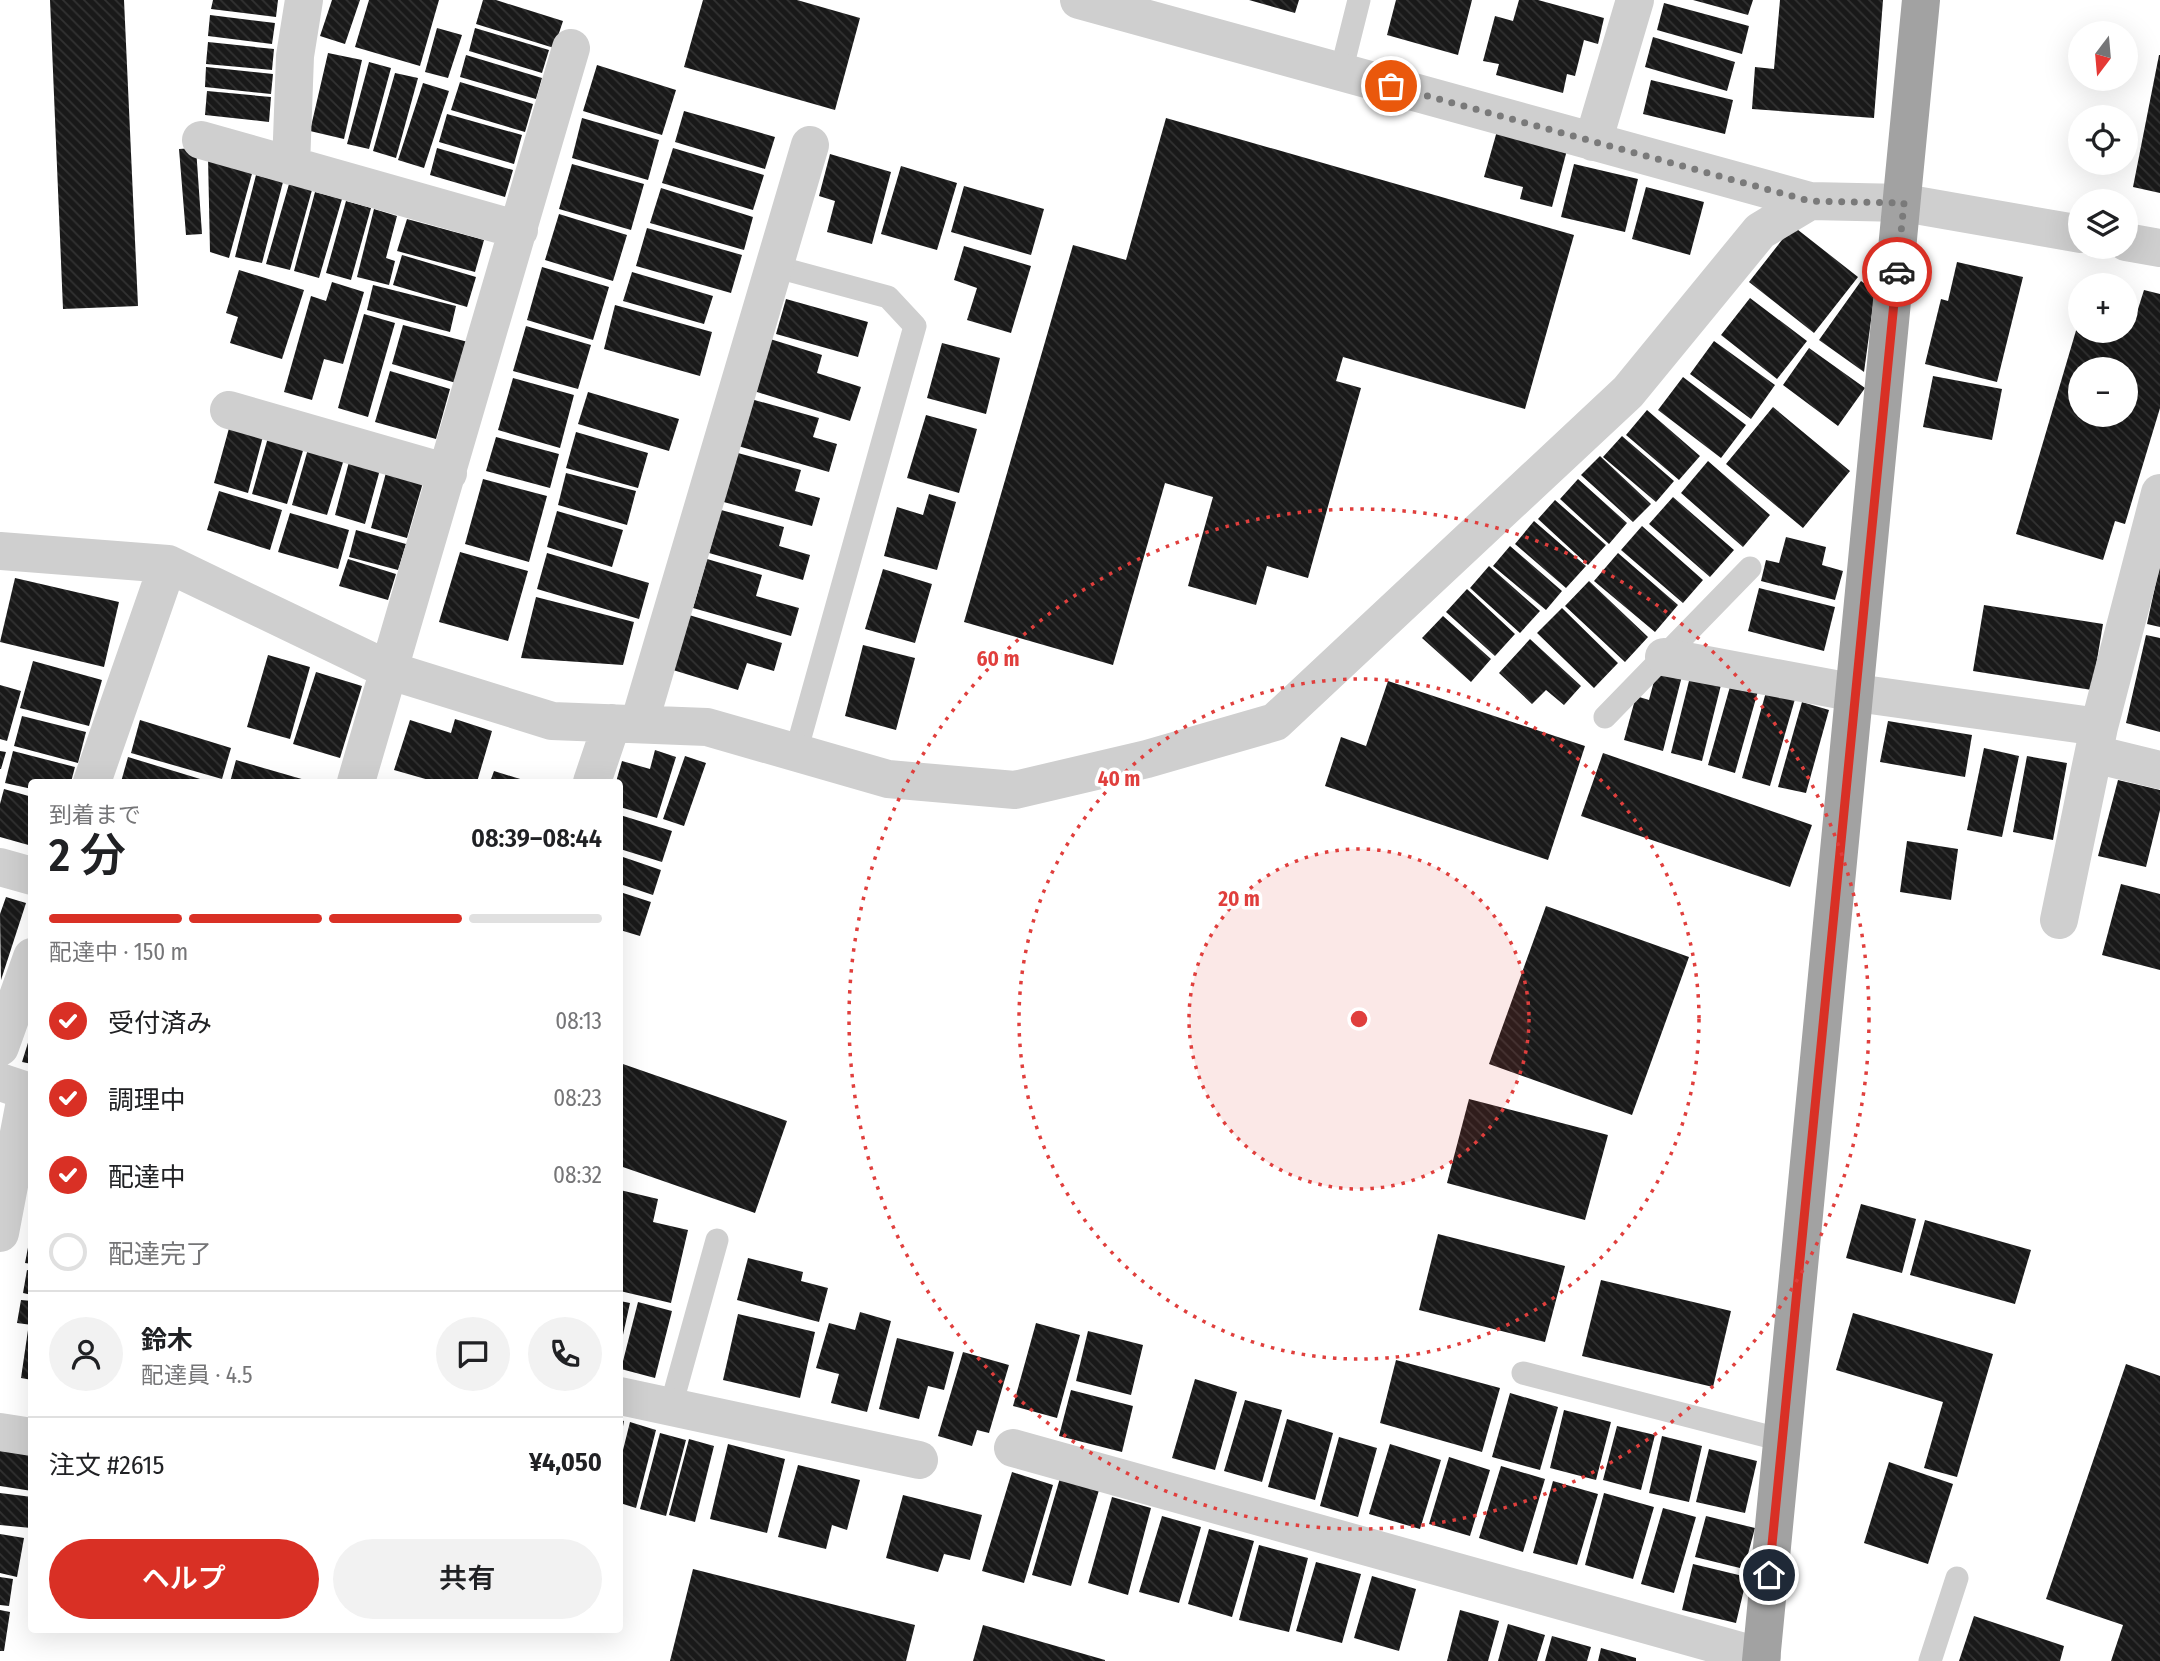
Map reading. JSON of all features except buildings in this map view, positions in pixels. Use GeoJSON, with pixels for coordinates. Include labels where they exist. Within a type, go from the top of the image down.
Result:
{"type":"FeatureCollection","features":[{"type":"Feature","properties":{"kind":"highway"},"geometry":{"type":"LineString","coordinates":[[1761,1659],[1904,203],[1921,0]]}},
{"type":"Feature","properties":{"kind":"street"},"geometry":{"type":"LineString","coordinates":[[291,166],[295,56],[304,0]]}},
{"type":"Feature","properties":{"kind":"street"},"geometry":{"type":"LineString","coordinates":[[1079,0],[1810,201],[1904,203],[2068,232]]}},
{"type":"Feature","properties":{"kind":"street"},"geometry":{"type":"LineString","coordinates":[[1593,142],[1635,0]]}},
{"type":"Feature","properties":{"kind":"street"},"geometry":{"type":"LineString","coordinates":[[357,779],[391,671],[572,48]]}},
{"type":"Feature","properties":{"kind":"street"},"geometry":{"type":"LineString","coordinates":[[201,140],[519,230]]}},
{"type":"Feature","properties":{"kind":"street"},"geometry":{"type":"LineString","coordinates":[[594,779],[625,724],[810,145]]}},
{"type":"Feature","properties":{"kind":"street"},"geometry":{"type":"LineString","coordinates":[[0,551],[168,564],[391,671],[552,721],[707,727],[888,779],[1015,790],[1147,759],[1275,722],[1628,392],[1760,231],[1810,201]]}},
{"type":"Feature","properties":{"kind":"street"},"geometry":{"type":"LineString","coordinates":[[2138,244],[2160,248]]}},
{"type":"Feature","properties":{"kind":"street"},"geometry":{"type":"LineString","coordinates":[[229,410],[448,473]]}},
{"type":"Feature","properties":{"kind":"street"},"geometry":{"type":"LineString","coordinates":[[2059,920],[2097,741],[2160,493]]}},
{"type":"Feature","properties":{"kind":"street"},"geometry":{"type":"LineString","coordinates":[[93,779],[168,564]]}},
{"type":"Feature","properties":{"kind":"street"},"geometry":{"type":"LineString","coordinates":[[1664,657],[2097,741],[2160,770]]}},
{"type":"Feature","properties":{"kind":"street"},"geometry":{"type":"LineString","coordinates":[[0,867],[28,875]]}},
{"type":"Feature","properties":{"kind":"street"},"geometry":{"type":"LineString","coordinates":[[0,1047],[28,968]]}},
{"type":"Feature","properties":{"kind":"street"},"geometry":{"type":"LineString","coordinates":[[0,1082],[27,1091],[0,1233]]}},
{"type":"Feature","properties":{"kind":"street"},"geometry":{"type":"LineString","coordinates":[[623,1397],[919,1460]]}},
{"type":"Feature","properties":{"kind":"street"},"geometry":{"type":"LineString","coordinates":[[0,1432],[28,1436]]}},
{"type":"Feature","properties":{"kind":"street"},"geometry":{"type":"LineString","coordinates":[[1013,1448],[1761,1659]]}},
{"type":"Feature","properties":{"kind":"lane"},"geometry":{"type":"LineString","coordinates":[[1341,72],[1359,0]]}},
{"type":"Feature","properties":{"kind":"lane"},"geometry":{"type":"LineString","coordinates":[[773,266],[888,297],[915,326],[796,752]]}},
{"type":"Feature","properties":{"kind":"lane"},"geometry":{"type":"LineString","coordinates":[[1605,718],[1749,568]]}},
{"type":"Feature","properties":{"kind":"lane"},"geometry":{"type":"LineString","coordinates":[[671,1406],[717,1240]]}},
{"type":"Feature","properties":{"kind":"lane"},"geometry":{"type":"LineString","coordinates":[[1523,1373],[1783,1440]]}},
{"type":"Feature","properties":{"kind":"lane"},"geometry":{"type":"LineString","coordinates":[[1930,1661],[1957,1578]]}},
{"type":"Feature","properties":{"kind":"way so far"},"geometry":{"type":"LineString","coordinates":[[1391,86],[1810,201],[1904,203],[1897,272]]}},
{"type":"Feature","properties":{"kind":"route"},"geometry":{"type":"LineString","coordinates":[[1769,1575],[1897,272]]}}]}
